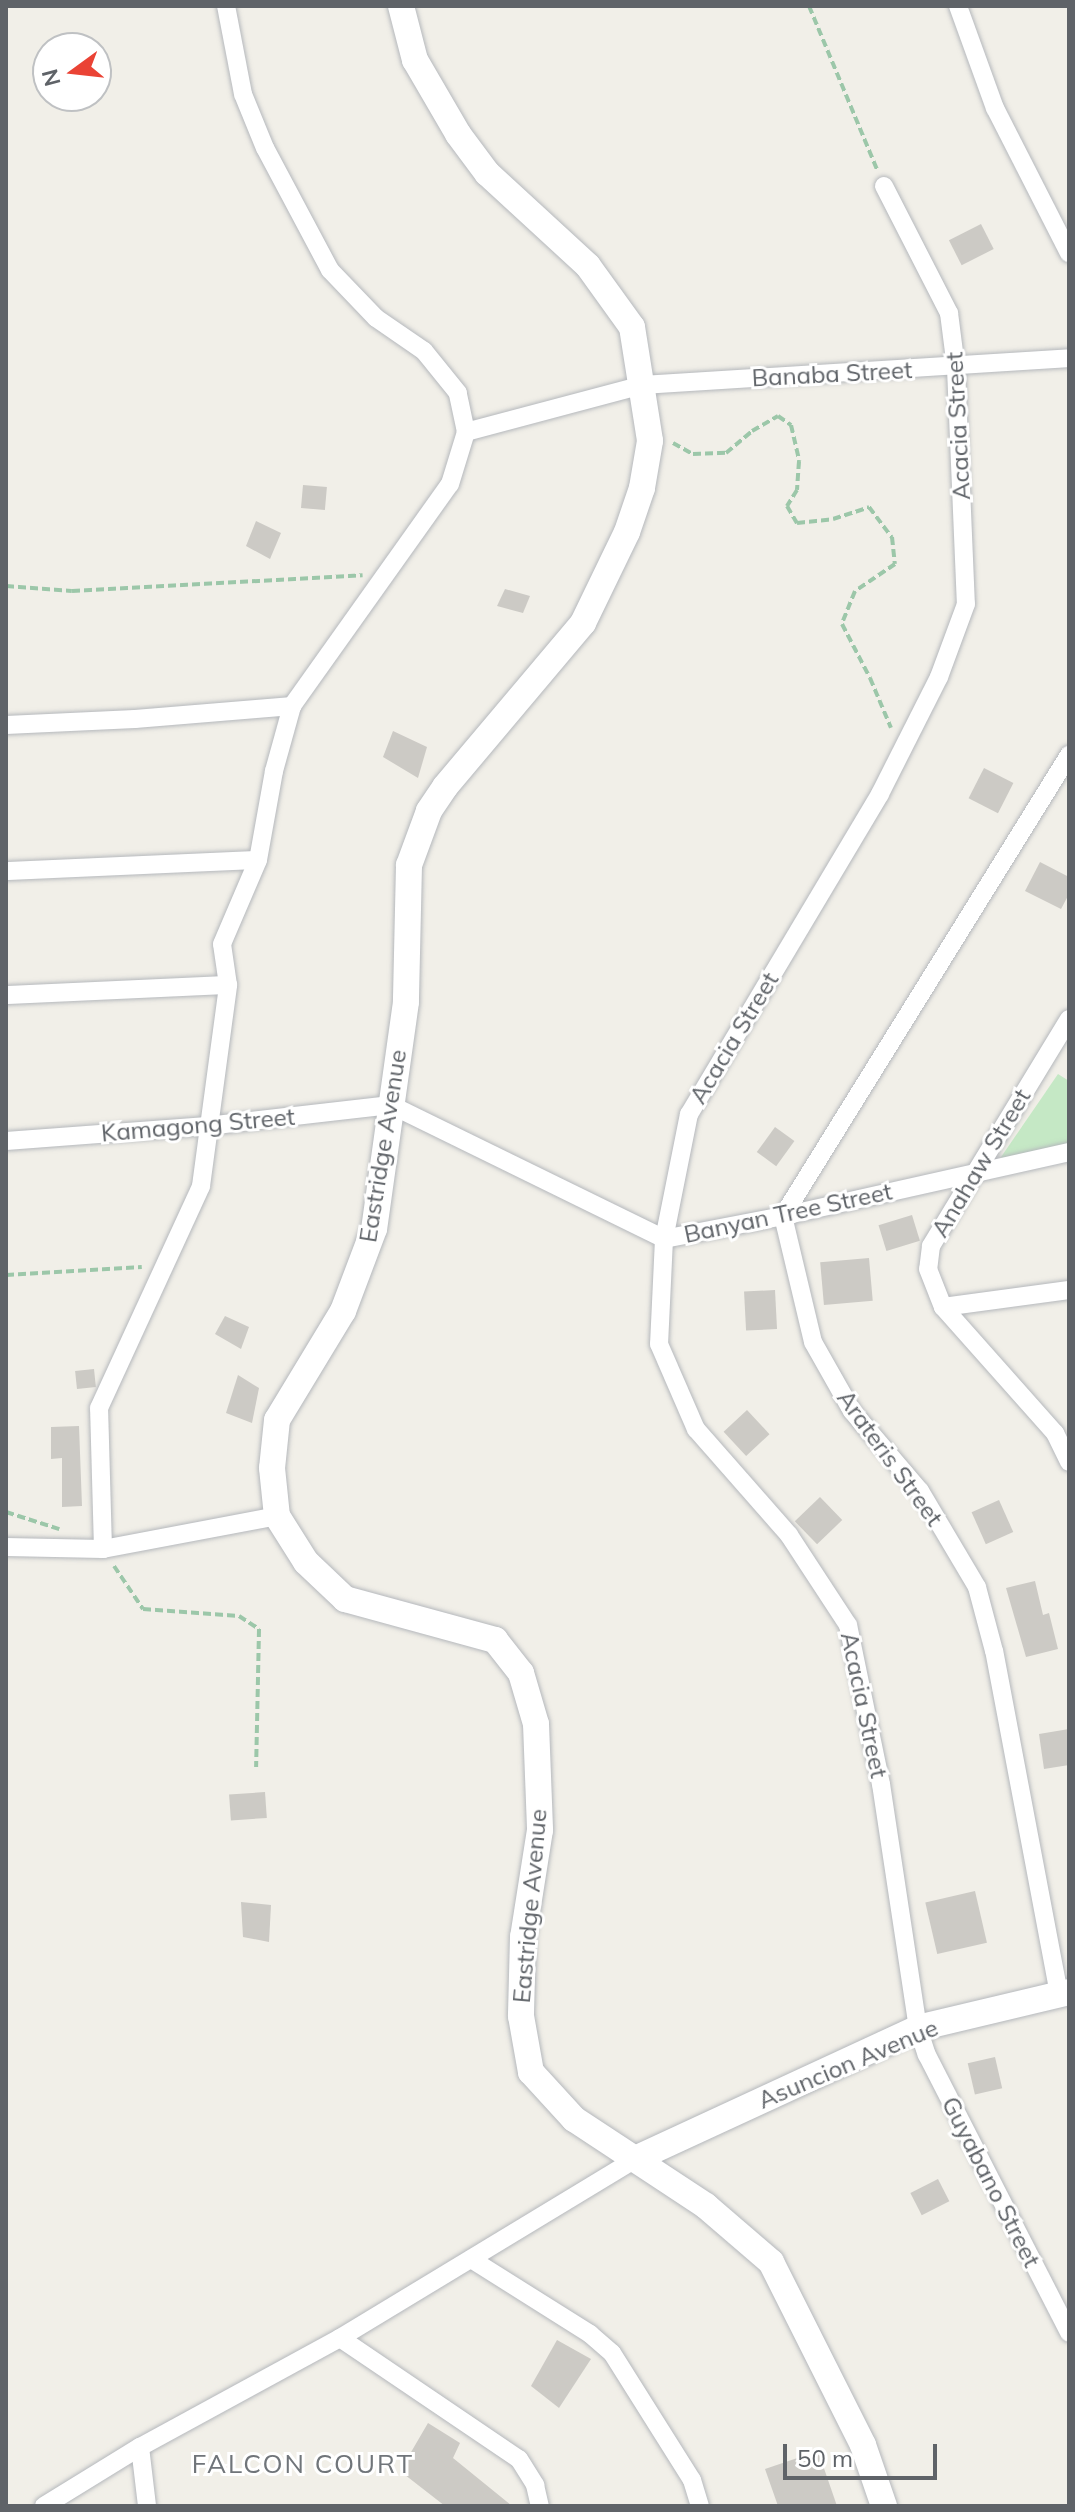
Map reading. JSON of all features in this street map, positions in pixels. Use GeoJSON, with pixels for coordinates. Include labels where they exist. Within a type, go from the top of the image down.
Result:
{"type":"FeatureCollection","features":[{"type":"Feature","properties":{"kind":"street"},"geometry":{"type":"LineString","coordinates":[[103,1549],[99,1408],[201,1186],[228,985],[222,944],[258,860],[274,771],[292,706],[450,484],[466,432],[458,393],[424,351],[376,318],[330,270],[265,148],[243,94],[226,6]]}},
{"type":"Feature","properties":{"kind":"street","name":"Eastridge Avenue"},"geometry":{"type":"LineString","coordinates":[[401,6],[415,60],[458,134],[487,173],[588,266],[632,327],[649,428],[642,488],[627,532],[583,623],[429,811],[409,865],[406,1002],[374,1229],[343,1311],[277,1420],[272,1468],[277,1516],[306,1562],[345,1599],[390,1614],[458,1627],[495,1640],[521,1673],[536,1724],[540,1830],[523,1937],[521,2016],[531,2072],[574,2119],[706,2206],[771,2262],[863,2445],[884,2506]]}},
{"type":"Feature","properties":{"kind":"street"},"geometry":{"type":"LineString","coordinates":[[958,6],[995,108],[1069,253]]}},
{"type":"Feature","properties":{"kind":"street","name":"Acacia Street"},"geometry":{"type":"LineString","coordinates":[[884,186],[949,313],[956,368],[966,604],[939,677],[880,794],[689,1114],[664,1239],[659,1344],[696,1429],[789,1535],[848,1625],[881,1784],[918,2028]]}},
{"type":"Feature","properties":{"kind":"street","name":"Banaba Street"},"geometry":{"type":"LineString","coordinates":[[466,432],[643,385],[956,368],[1069,358]]}},
{"type":"Feature","properties":{"kind":"street"},"geometry":{"type":"LineString","coordinates":[[6,725],[135,719],[292,706]]}},
{"type":"Feature","properties":{"kind":"street"},"geometry":{"type":"LineString","coordinates":[[783,1216],[1069,755]]}},
{"type":"Feature","properties":{"kind":"street"},"geometry":{"type":"LineString","coordinates":[[6,871],[258,860]]}},
{"type":"Feature","properties":{"kind":"street"},"geometry":{"type":"LineString","coordinates":[[6,995],[228,985]]}},
{"type":"Feature","properties":{"kind":"street","name":"Anahaw Street"},"geometry":{"type":"LineString","coordinates":[[1069,1019],[931,1246],[928,1269],[943,1307],[1062,1432],[1069,1462]]}},
{"type":"Feature","properties":{"kind":"street","name":"Kamagong Street"},"geometry":{"type":"LineString","coordinates":[[6,1141],[207,1126],[391,1105]]}},
{"type":"Feature","properties":{"kind":"street","name":"Banyan Tree Street"},"geometry":{"type":"LineString","coordinates":[[391,1105],[664,1239],[783,1216],[1069,1152]]}},
{"type":"Feature","properties":{"kind":"street","name":"Arateris Street"},"geometry":{"type":"LineString","coordinates":[[783,1216],[813,1342],[852,1411],[920,1491],[977,1587],[994,1651],[1064,1993]]}},
{"type":"Feature","properties":{"kind":"street"},"geometry":{"type":"LineString","coordinates":[[943,1307],[1069,1290]]}},
{"type":"Feature","properties":{"kind":"street"},"geometry":{"type":"LineString","coordinates":[[6,1547],[103,1549],[277,1516]]}},
{"type":"Feature","properties":{"kind":"street","name":"Asuncion Avenue"},"geometry":{"type":"LineString","coordinates":[[635,2159],[918,2028],[1064,1993]]}},
{"type":"Feature","properties":{"kind":"street","name":"Guyabano Street"},"geometry":{"type":"LineString","coordinates":[[918,2028],[937,2079],[1069,2333]]}},
{"type":"Feature","properties":{"kind":"street"},"geometry":{"type":"LineString","coordinates":[[44,2506],[140,2447],[340,2338],[635,2159]]}},
{"type":"Feature","properties":{"kind":"street"},"geometry":{"type":"LineString","coordinates":[[471,2259],[590,2334],[612,2353],[692,2480],[700,2506]]}},
{"type":"Feature","properties":{"kind":"street"},"geometry":{"type":"LineString","coordinates":[[340,2338],[519,2459],[535,2485],[540,2506]]}},
{"type":"Feature","properties":{"kind":"street"},"geometry":{"type":"LineString","coordinates":[[140,2447],[147,2506]]}},
{"type":"Feature","properties":{"kind":"path"},"geometry":{"type":"LineString","coordinates":[[809,6],[884,186]]}},
{"type":"Feature","properties":{"kind":"path"},"geometry":{"type":"LineString","coordinates":[[649,428],[693,454],[726,453],[752,431],[778,416],[791,425],[799,461],[797,490],[787,506],[797,523],[833,519],[869,507],[892,537],[895,564],[855,591],[842,624],[870,678],[900,753]]}},
{"type":"Feature","properties":{"kind":"path"},"geometry":{"type":"LineString","coordinates":[[6,586],[72,591],[387,573]]}},
{"type":"Feature","properties":{"kind":"path"},"geometry":{"type":"LineString","coordinates":[[6,1275],[165,1265]]}},
{"type":"Feature","properties":{"kind":"path"},"geometry":{"type":"LineString","coordinates":[[103,1549],[143,1609],[239,1616],[259,1629],[256,1767]]}},
{"type":"Feature","properties":{"kind":"green space"},"geometry":{"type":"Polygon","coordinates":[[[1058,1074],[1069,1081],[1069,1148],[1010,1165],[1001,1157],[1058,1074]]]}},
{"type":"Feature","properties":{"kind":"building"},"geometry":{"type":"Polygon","coordinates":[[[981,224],[994,249],[962,265],[949,240],[981,224]]]}},
{"type":"Feature","properties":{"kind":"building"},"geometry":{"type":"Polygon","coordinates":[[[303,485],[327,487],[325,510],[301,508],[303,485]]]}},
{"type":"Feature","properties":{"kind":"building"},"geometry":{"type":"Polygon","coordinates":[[[256,521],[281,533],[270,559],[246,546],[256,521]]]}},
{"type":"Feature","properties":{"kind":"building"},"geometry":{"type":"Polygon","coordinates":[[[505,589],[530,596],[523,613],[497,606],[505,589]]]}},
{"type":"Feature","properties":{"kind":"building"},"geometry":{"type":"Polygon","coordinates":[[[393,731],[427,747],[418,778],[383,757],[393,731]]]}},
{"type":"Feature","properties":{"kind":"building"},"geometry":{"type":"Polygon","coordinates":[[[984,768],[1013,783],[998,813],[969,798],[984,768]]]}},
{"type":"Feature","properties":{"kind":"building"},"geometry":{"type":"Polygon","coordinates":[[[1040,862],[1069,877],[1069,894],[1061,909],[1025,891],[1040,862]]]}},
{"type":"Feature","properties":{"kind":"building"},"geometry":{"type":"Polygon","coordinates":[[[775,1127],[794,1141],[776,1166],[757,1152],[775,1127]]]}},
{"type":"Feature","properties":{"kind":"building"},"geometry":{"type":"Polygon","coordinates":[[[912,1215],[920,1241],[886,1251],[879,1225],[912,1215]]]}},
{"type":"Feature","properties":{"kind":"building"},"geometry":{"type":"Polygon","coordinates":[[[869,1258],[873,1301],[824,1305],[820,1262],[869,1258]]]}},
{"type":"Feature","properties":{"kind":"building"},"geometry":{"type":"Polygon","coordinates":[[[775,1290],[777,1329],[746,1331],[744,1292],[775,1290]]]}},
{"type":"Feature","properties":{"kind":"building"},"geometry":{"type":"Polygon","coordinates":[[[225,1316],[249,1327],[241,1349],[215,1334],[225,1316]]]}},
{"type":"Feature","properties":{"kind":"building"},"geometry":{"type":"Polygon","coordinates":[[[94,1369],[96,1387],[77,1389],[75,1371],[94,1369]]]}},
{"type":"Feature","properties":{"kind":"building"},"geometry":{"type":"Polygon","coordinates":[[[238,1375],[259,1388],[252,1423],[226,1413],[238,1375]]]}},
{"type":"Feature","properties":{"kind":"building"},"geometry":{"type":"Polygon","coordinates":[[[747,1410],[770,1434],[746,1456],[724,1432],[747,1410]]]}},
{"type":"Feature","properties":{"kind":"building"},"geometry":{"type":"Polygon","coordinates":[[[79,1426],[82,1506],[62,1507],[62,1458],[51,1459],[51,1427],[79,1426]]]}},
{"type":"Feature","properties":{"kind":"building"},"geometry":{"type":"Polygon","coordinates":[[[820,1497],[842,1520],[817,1544],[795,1521],[820,1497]]]}},
{"type":"Feature","properties":{"kind":"building"},"geometry":{"type":"Polygon","coordinates":[[[999,1500],[1013,1532],[986,1544],[972,1512],[999,1500]]]}},
{"type":"Feature","properties":{"kind":"building"},"geometry":{"type":"Polygon","coordinates":[[[1035,1581],[1043,1615],[1049,1613],[1058,1649],[1026,1657],[1006,1588],[1035,1581]]]}},
{"type":"Feature","properties":{"kind":"building"},"geometry":{"type":"Polygon","coordinates":[[[1069,1729],[1069,1765],[1044,1769],[1039,1734],[1069,1729]]]}},
{"type":"Feature","properties":{"kind":"building"},"geometry":{"type":"Polygon","coordinates":[[[265,1792],[267,1818],[231,1820],[229,1795],[265,1792]]]}},
{"type":"Feature","properties":{"kind":"building"},"geometry":{"type":"Polygon","coordinates":[[[975,1891],[987,1943],[937,1954],[925,1902],[975,1891]]]}},
{"type":"Feature","properties":{"kind":"building"},"geometry":{"type":"Polygon","coordinates":[[[241,1902],[271,1905],[269,1942],[243,1937],[241,1902]]]}},
{"type":"Feature","properties":{"kind":"building"},"geometry":{"type":"Polygon","coordinates":[[[995,2057],[1002,2088],[975,2094],[968,2063],[995,2057]]]}},
{"type":"Feature","properties":{"kind":"building"},"geometry":{"type":"Polygon","coordinates":[[[938,2179],[949,2201],[922,2215],[910,2193],[938,2179]]]}},
{"type":"Feature","properties":{"kind":"building"},"geometry":{"type":"Polygon","coordinates":[[[557,2340],[591,2359],[559,2408],[531,2386],[557,2340]]]}},
{"type":"Feature","properties":{"kind":"building"},"geometry":{"type":"Polygon","coordinates":[[[428,2423],[460,2443],[453,2458],[512,2506],[445,2506],[400,2471],[428,2423]]]}},
{"type":"Feature","properties":{"kind":"building"},"geometry":{"type":"Polygon","coordinates":[[[818,2451],[837,2506],[778,2506],[765,2469],[818,2451]]]}},
{"type":"Feature","properties":{"kind":"district","name":"FALCON COURT"},"geometry":{"type":"Point","coordinates":[303,2464]}}]}
